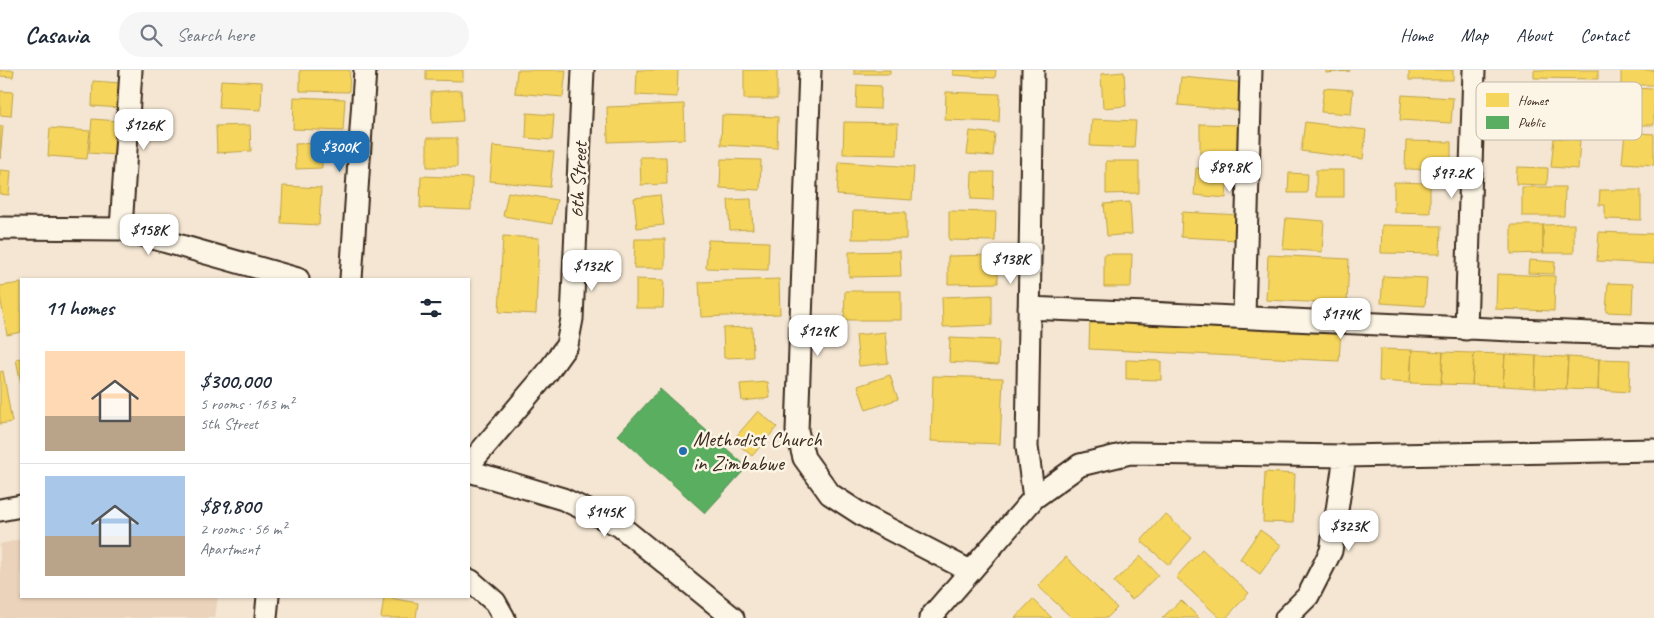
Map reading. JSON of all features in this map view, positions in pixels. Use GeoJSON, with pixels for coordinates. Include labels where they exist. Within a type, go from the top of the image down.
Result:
{"type":"FeatureCollection","features":[{"type":"Feature","properties":{"kind":"street"},"geometry":{"type":"LineString","coordinates":[[121,229],[131,70]]}},
{"type":"Feature","properties":{"kind":"street"},"geometry":{"type":"LineString","coordinates":[[351,278],[365,70]]}},
{"type":"Feature","properties":{"kind":"street","name":"6th Street"},"geometry":{"type":"LineString","coordinates":[[470,464],[547,373],[567,345],[572,319],[583,70]]}},
{"type":"Feature","properties":{"kind":"street"},"geometry":{"type":"LineString","coordinates":[[810,70],[797,431],[804,458],[830,494],[864,516],[970,571]]}},
{"type":"Feature","properties":{"kind":"street"},"geometry":{"type":"LineString","coordinates":[[1033,70],[1027,447],[1034,498]]}},
{"type":"Feature","properties":{"kind":"street"},"geometry":{"type":"LineString","coordinates":[[1244,316],[1252,70]]}},
{"type":"Feature","properties":{"kind":"street"},"geometry":{"type":"LineString","coordinates":[[1466,329],[1474,70]]}},
{"type":"Feature","properties":{"kind":"street"},"geometry":{"type":"LineString","coordinates":[[0,228],[121,229],[294,278]]}},
{"type":"Feature","properties":{"kind":"street"},"geometry":{"type":"LineString","coordinates":[[1029,308],[1244,316],[1466,329],[1654,335]]}},
{"type":"Feature","properties":{"kind":"street"},"geometry":{"type":"LineString","coordinates":[[930,618],[1034,498],[1080,465],[1130,453],[1345,456],[1654,450]]}},
{"type":"Feature","properties":{"kind":"street"},"geometry":{"type":"LineString","coordinates":[[1286,618],[1308,596],[1330,551],[1345,456]]}},
{"type":"Feature","properties":{"kind":"street"},"geometry":{"type":"LineString","coordinates":[[470,471],[563,499],[620,526],[733,618]]}},
{"type":"Feature","properties":{"kind":"street"},"geometry":{"type":"LineString","coordinates":[[0,510],[20,506]]}},
{"type":"Feature","properties":{"kind":"street"},"geometry":{"type":"LineString","coordinates":[[470,580],[495,602],[504,618]]}},
{"type":"Feature","properties":{"kind":"street"},"geometry":{"type":"LineString","coordinates":[[266,618],[268,598]]}},
{"type":"Feature","properties":{"kind":"shaded area"},"geometry":{"type":"Polygon","coordinates":[[[20,539],[20,598],[218,598],[215,618],[0,618],[0,544],[20,539]]]}},
{"type":"Feature","properties":{"kind":"building: Homes"},"geometry":{"type":"Polygon","coordinates":[[[0,70],[14,70],[13,77],[0,76],[0,70]]]}},
{"type":"Feature","properties":{"kind":"building: Homes"},"geometry":{"type":"Polygon","coordinates":[[[300,70],[350,70],[349,92],[300,91],[300,70]]]}},
{"type":"Feature","properties":{"kind":"building: Homes"},"geometry":{"type":"Polygon","coordinates":[[[426,70],[463,70],[463,81],[426,80],[426,70]]]}},
{"type":"Feature","properties":{"kind":"building: Homes"},"geometry":{"type":"Polygon","coordinates":[[[517,70],[566,70],[563,97],[515,93],[517,70]]]}},
{"type":"Feature","properties":{"kind":"building: Homes"},"geometry":{"type":"Polygon","coordinates":[[[637,70],[678,70],[677,97],[636,95],[637,70]]]}},
{"type":"Feature","properties":{"kind":"building: Homes"},"geometry":{"type":"Polygon","coordinates":[[[744,70],[777,70],[777,99],[744,99],[744,70]]]}},
{"type":"Feature","properties":{"kind":"building: Homes"},"geometry":{"type":"Polygon","coordinates":[[[854,70],[890,70],[890,74],[854,74],[854,70]]]}},
{"type":"Feature","properties":{"kind":"building: Homes"},"geometry":{"type":"Polygon","coordinates":[[[953,70],[996,70],[995,78],[953,75],[953,70]]]}},
{"type":"Feature","properties":{"kind":"building: Homes"},"geometry":{"type":"Polygon","coordinates":[[[1326,70],[1350,70],[1350,71],[1326,73],[1326,70]]]}},
{"type":"Feature","properties":{"kind":"building: Homes"},"geometry":{"type":"Polygon","coordinates":[[[1409,70],[1453,70],[1453,80],[1409,80],[1409,70]]]}},
{"type":"Feature","properties":{"kind":"building: Homes"},"geometry":{"type":"Polygon","coordinates":[[[1534,70],[1598,70],[1598,79],[1534,78],[1534,70]]]}},
{"type":"Feature","properties":{"kind":"building: Homes"},"geometry":{"type":"Polygon","coordinates":[[[1621,70],[1654,70],[1654,85],[1642,85],[1642,82],[1621,82],[1621,70]]]}},
{"type":"Feature","properties":{"kind":"building: Homes"},"geometry":{"type":"Polygon","coordinates":[[[1124,72],[1126,106],[1103,108],[1101,74],[1124,72]]]}},
{"type":"Feature","properties":{"kind":"building: Homes"},"geometry":{"type":"Polygon","coordinates":[[[1181,77],[1248,83],[1245,111],[1178,105],[1181,77]]]}},
{"type":"Feature","properties":{"kind":"building: Homes"},"geometry":{"type":"Polygon","coordinates":[[[221,80],[262,82],[261,110],[219,108],[221,80]]]}},
{"type":"Feature","properties":{"kind":"building: Homes"},"geometry":{"type":"Polygon","coordinates":[[[93,81],[121,83],[120,108],[92,106],[93,81]]]}},
{"type":"Feature","properties":{"kind":"building: Homes"},"geometry":{"type":"Polygon","coordinates":[[[857,85],[881,86],[880,109],[856,108],[857,85]]]}},
{"type":"Feature","properties":{"kind":"building: Homes"},"geometry":{"type":"Polygon","coordinates":[[[1324,88],[1353,90],[1351,114],[1321,112],[1324,88]]]}},
{"type":"Feature","properties":{"kind":"building: Homes"},"geometry":{"type":"Polygon","coordinates":[[[1642,88],[1654,89],[1654,125],[1642,125],[1642,88]]]}},
{"type":"Feature","properties":{"kind":"building: Homes"},"geometry":{"type":"Polygon","coordinates":[[[461,90],[463,121],[432,123],[431,92],[461,90]]]}},
{"type":"Feature","properties":{"kind":"building: Homes"},"geometry":{"type":"Polygon","coordinates":[[[0,91],[13,92],[11,116],[0,115],[0,91]]]}},
{"type":"Feature","properties":{"kind":"building: Homes"},"geometry":{"type":"Polygon","coordinates":[[[946,92],[1000,94],[999,122],[945,120],[946,92]]]}},
{"type":"Feature","properties":{"kind":"building: Homes"},"geometry":{"type":"Polygon","coordinates":[[[1402,95],[1453,98],[1451,123],[1400,120],[1402,95]]]}},
{"type":"Feature","properties":{"kind":"building: Homes"},"geometry":{"type":"Polygon","coordinates":[[[294,97],[345,99],[343,131],[293,129],[294,97]]]}},
{"type":"Feature","properties":{"kind":"building: Homes"},"geometry":{"type":"Polygon","coordinates":[[[684,104],[685,139],[608,142],[607,107],[684,104]]]}},
{"type":"Feature","properties":{"kind":"building: Homes"},"geometry":{"type":"Polygon","coordinates":[[[527,113],[554,115],[552,140],[526,138],[527,113]]]}},
{"type":"Feature","properties":{"kind":"building: Homes"},"geometry":{"type":"Polygon","coordinates":[[[722,115],[778,117],[777,148],[721,145],[722,115]]]}},
{"type":"Feature","properties":{"kind":"building: Homes"},"geometry":{"type":"Polygon","coordinates":[[[92,119],[119,121],[116,155],[89,153],[92,119]]]}},
{"type":"Feature","properties":{"kind":"building: Homes"},"geometry":{"type":"Polygon","coordinates":[[[1092,119],[1136,121],[1134,148],[1090,146],[1092,119]]]}},
{"type":"Feature","properties":{"kind":"building: Homes"},"geometry":{"type":"Polygon","coordinates":[[[844,122],[898,123],[897,155],[843,154],[844,122]]]}},
{"type":"Feature","properties":{"kind":"building: Homes"},"geometry":{"type":"Polygon","coordinates":[[[1305,122],[1366,130],[1363,159],[1301,151],[1305,122]]]}},
{"type":"Feature","properties":{"kind":"building: Homes"},"geometry":{"type":"Polygon","coordinates":[[[1200,124],[1242,125],[1241,155],[1200,154],[1200,124]]]}},
{"type":"Feature","properties":{"kind":"building: Homes"},"geometry":{"type":"Polygon","coordinates":[[[250,125],[251,151],[217,153],[216,126],[250,125]]]}},
{"type":"Feature","properties":{"kind":"building: Homes"},"geometry":{"type":"Polygon","coordinates":[[[0,126],[3,126],[0,159],[0,126]]]}},
{"type":"Feature","properties":{"kind":"building: Homes"},"geometry":{"type":"Polygon","coordinates":[[[50,128],[90,131],[87,159],[48,156],[50,128]]]}},
{"type":"Feature","properties":{"kind":"building: Homes"},"geometry":{"type":"Polygon","coordinates":[[[970,131],[995,134],[993,156],[967,154],[970,131]]]}},
{"type":"Feature","properties":{"kind":"building: Homes"},"geometry":{"type":"Polygon","coordinates":[[[1642,133],[1654,134],[1654,165],[1622,163],[1624,140],[1642,140],[1642,133]]]}},
{"type":"Feature","properties":{"kind":"building: Homes"},"geometry":{"type":"Polygon","coordinates":[[[427,138],[457,138],[457,167],[427,167],[427,138]]]}},
{"type":"Feature","properties":{"kind":"building: Homes"},"geometry":{"type":"Polygon","coordinates":[[[1554,140],[1580,140],[1578,169],[1551,167],[1554,140]]]}},
{"type":"Feature","properties":{"kind":"building: Homes"},"geometry":{"type":"Polygon","coordinates":[[[1406,141],[1451,142],[1451,170],[1405,169],[1406,141]]]}},
{"type":"Feature","properties":{"kind":"building: Homes"},"geometry":{"type":"Polygon","coordinates":[[[321,143],[322,168],[296,169],[295,144],[321,143]]]}},
{"type":"Feature","properties":{"kind":"building: Homes"},"geometry":{"type":"Polygon","coordinates":[[[493,146],[554,152],[550,187],[490,181],[493,146]]]}},
{"type":"Feature","properties":{"kind":"building: Homes"},"geometry":{"type":"Polygon","coordinates":[[[640,157],[666,157],[667,184],[641,185],[640,157]]]}},
{"type":"Feature","properties":{"kind":"building: Homes"},"geometry":{"type":"Polygon","coordinates":[[[721,159],[761,160],[760,190],[720,188],[721,159]]]}},
{"type":"Feature","properties":{"kind":"building: Homes"},"geometry":{"type":"Polygon","coordinates":[[[1106,161],[1139,161],[1139,193],[1106,194],[1106,161]]]}},
{"type":"Feature","properties":{"kind":"building: Homes"},"geometry":{"type":"Polygon","coordinates":[[[839,162],[914,167],[912,200],[837,195],[839,162]]]}},
{"type":"Feature","properties":{"kind":"building: Homes"},"geometry":{"type":"Polygon","coordinates":[[[1517,167],[1548,168],[1547,185],[1516,184],[1517,167]]]}},
{"type":"Feature","properties":{"kind":"building: Homes"},"geometry":{"type":"Polygon","coordinates":[[[1196,168],[1228,170],[1226,198],[1194,195],[1196,168]]]}},
{"type":"Feature","properties":{"kind":"building: Homes"},"geometry":{"type":"Polygon","coordinates":[[[0,170],[11,171],[9,195],[0,194],[0,170]]]}},
{"type":"Feature","properties":{"kind":"building: Homes"},"geometry":{"type":"Polygon","coordinates":[[[1316,170],[1344,170],[1344,197],[1316,197],[1316,170]]]}},
{"type":"Feature","properties":{"kind":"building: Homes"},"geometry":{"type":"Polygon","coordinates":[[[972,172],[994,172],[993,200],[971,199],[972,172]]]}},
{"type":"Feature","properties":{"kind":"building: Homes"},"geometry":{"type":"Polygon","coordinates":[[[1289,173],[1308,174],[1307,193],[1288,193],[1289,173]]]}},
{"type":"Feature","properties":{"kind":"building: Homes"},"geometry":{"type":"Polygon","coordinates":[[[421,176],[472,178],[471,210],[420,208],[421,176]]]}},
{"type":"Feature","properties":{"kind":"building: Homes"},"geometry":{"type":"Polygon","coordinates":[[[1394,182],[1430,183],[1430,213],[1394,212],[1394,182]]]}},
{"type":"Feature","properties":{"kind":"building: Homes"},"geometry":{"type":"Polygon","coordinates":[[[283,186],[321,188],[319,225],[281,223],[283,186]]]}},
{"type":"Feature","properties":{"kind":"building: Homes"},"geometry":{"type":"Polygon","coordinates":[[[1522,187],[1565,187],[1564,216],[1522,216],[1522,187]]]}},
{"type":"Feature","properties":{"kind":"building: Homes"},"geometry":{"type":"Polygon","coordinates":[[[1600,190],[1641,190],[1641,220],[1605,219],[1605,205],[1599,205],[1600,190]]]}},
{"type":"Feature","properties":{"kind":"building: Homes"},"geometry":{"type":"Polygon","coordinates":[[[508,192],[557,200],[552,224],[503,216],[508,192]]]}},
{"type":"Feature","properties":{"kind":"building: Homes"},"geometry":{"type":"Polygon","coordinates":[[[660,195],[664,225],[637,228],[634,198],[660,195]]]}},
{"type":"Feature","properties":{"kind":"building: Homes"},"geometry":{"type":"Polygon","coordinates":[[[751,199],[753,229],[730,230],[728,200],[751,199]]]}},
{"type":"Feature","properties":{"kind":"building: Homes"},"geometry":{"type":"Polygon","coordinates":[[[1130,202],[1132,234],[1107,236],[1104,204],[1130,202]]]}},
{"type":"Feature","properties":{"kind":"building: Homes"},"geometry":{"type":"Polygon","coordinates":[[[853,211],[906,212],[906,239],[852,239],[853,211]]]}},
{"type":"Feature","properties":{"kind":"building: Homes"},"geometry":{"type":"Polygon","coordinates":[[[949,211],[996,212],[995,241],[949,240],[949,211]]]}},
{"type":"Feature","properties":{"kind":"building: Homes"},"geometry":{"type":"Polygon","coordinates":[[[1182,212],[1239,215],[1238,240],[1181,237],[1182,212]]]}},
{"type":"Feature","properties":{"kind":"building: Homes"},"geometry":{"type":"Polygon","coordinates":[[[1286,218],[1324,221],[1322,252],[1283,249],[1286,218]]]}},
{"type":"Feature","properties":{"kind":"building: Homes"},"geometry":{"type":"Polygon","coordinates":[[[1574,224],[1574,253],[1543,253],[1543,225],[1574,224]]]}},
{"type":"Feature","properties":{"kind":"building: Homes"},"geometry":{"type":"Polygon","coordinates":[[[1382,225],[1441,226],[1440,254],[1381,253],[1382,225]]]}},
{"type":"Feature","properties":{"kind":"building: Homes"},"geometry":{"type":"Polygon","coordinates":[[[1511,225],[1543,225],[1543,253],[1511,254],[1511,225]]]}},
{"type":"Feature","properties":{"kind":"building: Homes"},"geometry":{"type":"Polygon","coordinates":[[[1599,232],[1654,234],[1654,264],[1597,261],[1599,232]]]}},
{"type":"Feature","properties":{"kind":"building: Homes"},"geometry":{"type":"Polygon","coordinates":[[[503,236],[539,238],[536,314],[499,312],[503,236]]]}},
{"type":"Feature","properties":{"kind":"building: Homes"},"geometry":{"type":"Polygon","coordinates":[[[635,239],[665,239],[665,268],[634,268],[635,239]]]}},
{"type":"Feature","properties":{"kind":"building: Homes"},"geometry":{"type":"Polygon","coordinates":[[[708,240],[769,242],[768,270],[706,268],[708,240]]]}},
{"type":"Feature","properties":{"kind":"building: Homes"},"geometry":{"type":"Polygon","coordinates":[[[900,251],[901,276],[849,277],[849,252],[900,251]]]}},
{"type":"Feature","properties":{"kind":"building: Homes"},"geometry":{"type":"Polygon","coordinates":[[[1104,254],[1132,254],[1131,287],[1104,287],[1104,254]]]}},
{"type":"Feature","properties":{"kind":"building: Homes"},"geometry":{"type":"Polygon","coordinates":[[[998,255],[998,283],[948,284],[948,256],[998,255]]]}},
{"type":"Feature","properties":{"kind":"building: Homes"},"geometry":{"type":"Polygon","coordinates":[[[1268,255],[1349,259],[1347,304],[1266,300],[1268,255]]]}},
{"type":"Feature","properties":{"kind":"building: Homes"},"geometry":{"type":"Polygon","coordinates":[[[1529,260],[1555,262],[1554,274],[1528,273],[1529,260]]]}},
{"type":"Feature","properties":{"kind":"building: Homes"},"geometry":{"type":"Polygon","coordinates":[[[1497,274],[1555,276],[1554,311],[1496,309],[1497,274]]]}},
{"type":"Feature","properties":{"kind":"building: Homes"},"geometry":{"type":"Polygon","coordinates":[[[1383,276],[1427,278],[1425,306],[1381,303],[1383,276]]]}},
{"type":"Feature","properties":{"kind":"building: Homes"},"geometry":{"type":"Polygon","coordinates":[[[636,279],[664,280],[663,308],[636,308],[636,279]]]}},
{"type":"Feature","properties":{"kind":"building: Homes"},"geometry":{"type":"Polygon","coordinates":[[[779,279],[780,314],[701,317],[699,282],[779,279]]]}},
{"type":"Feature","properties":{"kind":"building: Homes"},"geometry":{"type":"Polygon","coordinates":[[[20,283],[20,332],[7,335],[0,286],[20,283]]]}},
{"type":"Feature","properties":{"kind":"building: Homes"},"geometry":{"type":"Polygon","coordinates":[[[1608,283],[1633,284],[1632,313],[1606,312],[1608,283]]]}},
{"type":"Feature","properties":{"kind":"building: Homes"},"geometry":{"type":"Polygon","coordinates":[[[845,291],[901,291],[901,320],[844,320],[845,291]]]}},
{"type":"Feature","properties":{"kind":"building: Homes"},"geometry":{"type":"Polygon","coordinates":[[[992,295],[992,325],[943,327],[942,297],[992,295]]]}},
{"type":"Feature","properties":{"kind":"building: Homes"},"geometry":{"type":"Polygon","coordinates":[[[1090,318],[1341,330],[1339,361],[1089,349],[1090,318]]]}},
{"type":"Feature","properties":{"kind":"building: Homes"},"geometry":{"type":"Polygon","coordinates":[[[752,327],[753,357],[724,358],[723,328],[752,327]]]}},
{"type":"Feature","properties":{"kind":"building: Homes"},"geometry":{"type":"Polygon","coordinates":[[[885,332],[888,363],[859,366],[856,335],[885,332]]]}},
{"type":"Feature","properties":{"kind":"building: Homes"},"geometry":{"type":"Polygon","coordinates":[[[950,338],[999,340],[998,365],[949,362],[950,338]]]}},
{"type":"Feature","properties":{"kind":"building: Homes"},"geometry":{"type":"Polygon","coordinates":[[[1380,349],[1412,350],[1410,383],[1379,381],[1380,349]]]}},
{"type":"Feature","properties":{"kind":"building: Homes"},"geometry":{"type":"Polygon","coordinates":[[[1412,350],[1443,352],[1441,384],[1410,383],[1412,350]]]}},
{"type":"Feature","properties":{"kind":"building: Homes"},"geometry":{"type":"Polygon","coordinates":[[[1443,352],[1474,353],[1472,385],[1441,384],[1443,352]]]}},
{"type":"Feature","properties":{"kind":"building: Homes"},"geometry":{"type":"Polygon","coordinates":[[[1474,353],[1505,354],[1503,386],[1472,385],[1474,353]]]}},
{"type":"Feature","properties":{"kind":"building: Homes"},"geometry":{"type":"Polygon","coordinates":[[[1505,354],[1536,356],[1535,388],[1503,386],[1505,354]]]}},
{"type":"Feature","properties":{"kind":"building: Homes"},"geometry":{"type":"Polygon","coordinates":[[[1536,356],[1568,357],[1566,389],[1535,388],[1536,356]]]}},
{"type":"Feature","properties":{"kind":"building: Homes"},"geometry":{"type":"Polygon","coordinates":[[[1568,357],[1599,359],[1598,390],[1566,389],[1568,357]]]}},
{"type":"Feature","properties":{"kind":"building: Homes"},"geometry":{"type":"Polygon","coordinates":[[[20,358],[20,379],[16,359],[20,358]]]}},
{"type":"Feature","properties":{"kind":"building: Homes"},"geometry":{"type":"Polygon","coordinates":[[[1599,359],[1630,360],[1629,392],[1598,390],[1599,359]]]}},
{"type":"Feature","properties":{"kind":"building: Homes"},"geometry":{"type":"Polygon","coordinates":[[[1126,360],[1161,361],[1161,380],[1126,379],[1126,360]]]}},
{"type":"Feature","properties":{"kind":"building: Homes"},"geometry":{"type":"Polygon","coordinates":[[[3,371],[12,422],[0,424],[0,372],[3,371]]]}},
{"type":"Feature","properties":{"kind":"building: Homes"},"geometry":{"type":"Polygon","coordinates":[[[890,375],[898,399],[866,410],[858,386],[890,375]]]}},
{"type":"Feature","properties":{"kind":"building: Homes"},"geometry":{"type":"Polygon","coordinates":[[[933,376],[1003,378],[1000,444],[931,441],[933,376]]]}},
{"type":"Feature","properties":{"kind":"building: Homes"},"geometry":{"type":"Polygon","coordinates":[[[768,382],[770,398],[742,401],[740,384],[768,382]]]}},
{"type":"Feature","properties":{"kind":"building: Homes"},"geometry":{"type":"Polygon","coordinates":[[[758,411],[777,427],[752,456],[733,440],[758,411]]]}},
{"type":"Feature","properties":{"kind":"building: Homes"},"geometry":{"type":"Polygon","coordinates":[[[1265,472],[1295,474],[1293,523],[1263,522],[1265,472]]]}},
{"type":"Feature","properties":{"kind":"building: Homes"},"geometry":{"type":"Polygon","coordinates":[[[1165,514],[1192,538],[1169,565],[1141,541],[1165,514]]]}},
{"type":"Feature","properties":{"kind":"building: Homes"},"geometry":{"type":"Polygon","coordinates":[[[1260,530],[1281,545],[1260,574],[1240,559],[1260,530]]]}},
{"type":"Feature","properties":{"kind":"building: Homes"},"geometry":{"type":"Polygon","coordinates":[[[1202,549],[1249,593],[1226,618],[1220,618],[1176,577],[1202,549]]]}},
{"type":"Feature","properties":{"kind":"building: Homes"},"geometry":{"type":"Polygon","coordinates":[[[1141,556],[1158,575],[1132,600],[1114,582],[1141,556]]]}},
{"type":"Feature","properties":{"kind":"building: Homes"},"geometry":{"type":"Polygon","coordinates":[[[1066,557],[1117,608],[1107,618],[1072,618],[1038,586],[1066,557]]]}},
{"type":"Feature","properties":{"kind":"building: Homes"},"geometry":{"type":"Polygon","coordinates":[[[384,598],[418,603],[416,618],[381,618],[384,598]]]}},
{"type":"Feature","properties":{"kind":"building: Homes"},"geometry":{"type":"Polygon","coordinates":[[[1033,599],[1052,618],[1015,618],[1033,599]]]}},
{"type":"Feature","properties":{"kind":"building: Homes"},"geometry":{"type":"Polygon","coordinates":[[[1181,600],[1199,618],[1162,618],[1181,600]]]}},
{"type":"Feature","properties":{"kind":"building: Public","name":"Methodist Church in Zimbabwe"},"geometry":{"type":"Polygon","coordinates":[[[660,389],[747,467],[705,513],[618,435],[660,389]]]}},
{"type":"Feature","properties":{"kind":"place","name":"Methodist Church in Zimbabwe"},"geometry":{"type":"Point","coordinates":[683,451]}}]}
